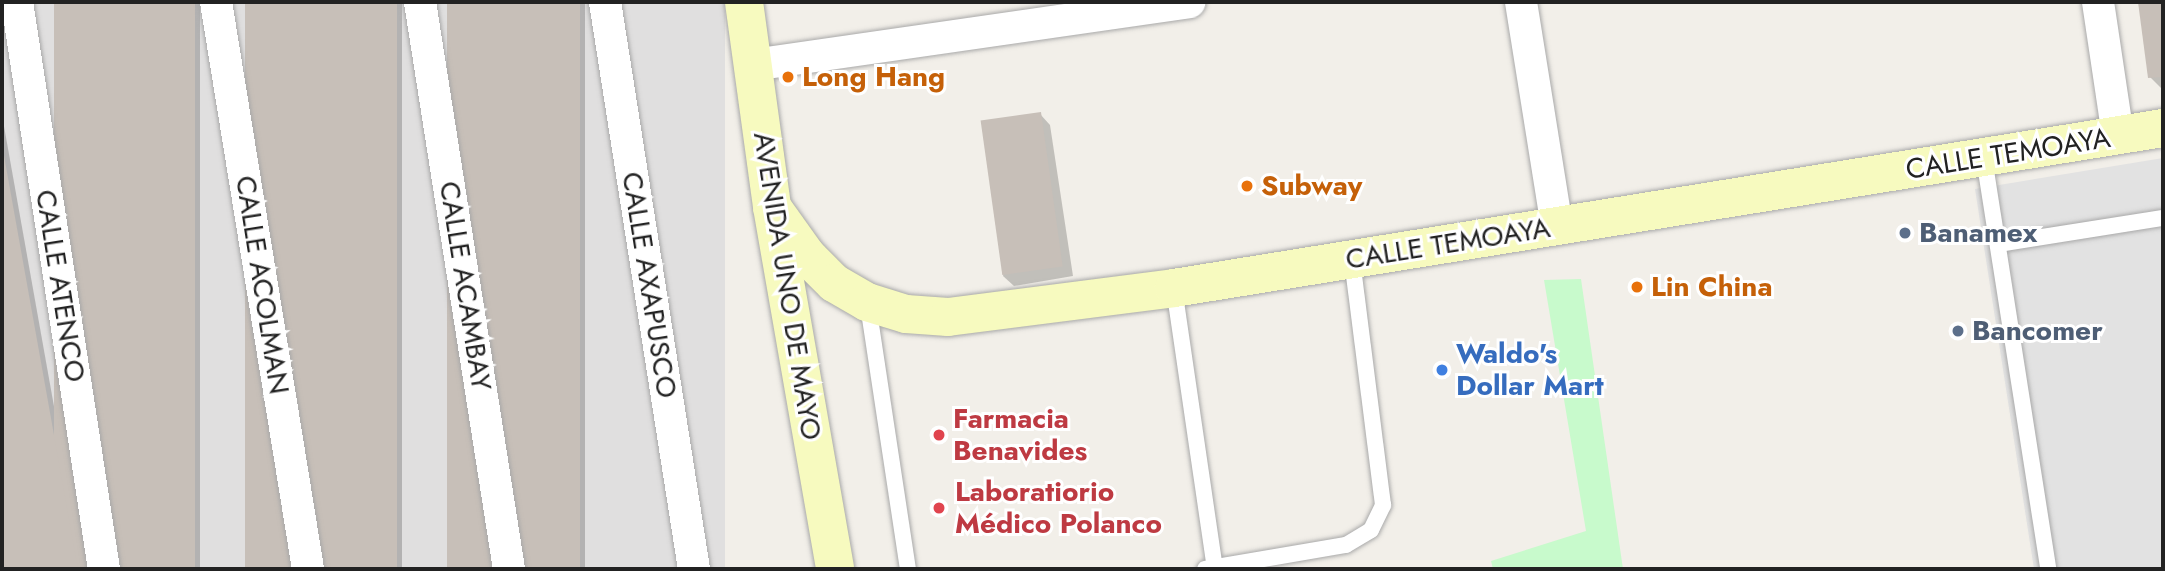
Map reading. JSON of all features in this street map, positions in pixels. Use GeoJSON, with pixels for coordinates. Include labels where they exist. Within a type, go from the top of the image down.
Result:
{"type":"FeatureCollection","features":[{"type":"Feature","properties":{"kind":"street","name":"CALLE ATENCO"},"geometry":{"type":"LineString","coordinates":[[17,2],[104,569]]}},
{"type":"Feature","properties":{"kind":"street","name":"CALLE ACOLMAN"},"geometry":{"type":"LineString","coordinates":[[216,2],[308,569]]}},
{"type":"Feature","properties":{"kind":"street","name":"CALLE ACAMBAY"},"geometry":{"type":"LineString","coordinates":[[420,2],[509,569]]}},
{"type":"Feature","properties":{"kind":"street","name":"CALLE AXAPUSCO"},"geometry":{"type":"LineString","coordinates":[[605,2],[694,569]]}},
{"type":"Feature","properties":{"kind":"street","name":"AVENIDA UNO DE MAYO"},"geometry":{"type":"LineString","coordinates":[[744,2],[772,207],[835,569]]}},
{"type":"Feature","properties":{"kind":"street"},"geometry":{"type":"LineString","coordinates":[[753,65],[1096,9],[1184,2]]}},
{"type":"Feature","properties":{"kind":"street"},"geometry":{"type":"LineString","coordinates":[[1521,2],[1556,226]]}},
{"type":"Feature","properties":{"kind":"street"},"geometry":{"type":"LineString","coordinates":[[2098,2],[2118,136]]}},
{"type":"Feature","properties":{"kind":"street","name":"CALLE TEMOAYA"},"geometry":{"type":"LineString","coordinates":[[772,207],[807,256],[834,283],[867,302],[906,314],[948,317],[1174,288],[2163,128]]}},
{"type":"Feature","properties":{"kind":"lane"},"geometry":{"type":"LineString","coordinates":[[1984,158],[2048,569]]}},
{"type":"Feature","properties":{"kind":"lane"},"geometry":{"type":"LineString","coordinates":[[1998,244],[2163,218]]}},
{"type":"Feature","properties":{"kind":"lane"},"geometry":{"type":"LineString","coordinates":[[1174,288],[1211,568],[1346,545],[1371,530],[1383,505],[1352,259]]}},
{"type":"Feature","properties":{"kind":"lane"},"geometry":{"type":"LineString","coordinates":[[867,302],[908,569]]}},
{"type":"Feature","properties":{"kind":"shaded area"},"geometry":{"type":"Polygon","coordinates":[[[2,2],[725,2],[725,569],[2,569],[2,2]]]}},
{"type":"Feature","properties":{"kind":"shaded area"},"geometry":{"type":"Polygon","coordinates":[[[2163,158],[2163,569],[2034,569],[1975,189],[2163,158]]]}},
{"type":"Feature","properties":{"kind":"green space"},"geometry":{"type":"Polygon","coordinates":[[[1581,279],[1623,569],[1493,569],[1491,561],[1586,531],[1544,280],[1581,279]]]}},
{"type":"Feature","properties":{"kind":"building"},"geometry":{"type":"Polygon","coordinates":[[[54,2],[195,2],[195,569],[54,569],[54,2]]]}},
{"type":"Feature","properties":{"kind":"building"},"geometry":{"type":"Polygon","coordinates":[[[245,2],[397,2],[397,569],[245,569],[245,2]]]}},
{"type":"Feature","properties":{"kind":"building"},"geometry":{"type":"Polygon","coordinates":[[[447,2],[580,2],[580,569],[447,569],[447,2]]]}},
{"type":"Feature","properties":{"kind":"building"},"geometry":{"type":"Polygon","coordinates":[[[2138,2],[2163,2],[2163,77],[2148,78],[2138,2]]]}},
{"type":"Feature","properties":{"kind":"building"},"geometry":{"type":"Polygon","coordinates":[[[1041,112],[1063,266],[1002,275],[981,120],[1041,112]]]}},
{"type":"Feature","properties":{"kind":"building"},"geometry":{"type":"Polygon","coordinates":[[[3,150],[78,569],[2,569],[3,150]]]}},
{"type":"Feature","properties":{"kind":"place","name":"Long Hang"},"geometry":{"type":"Point","coordinates":[788,77]}},
{"type":"Feature","properties":{"kind":"place","name":"Subway"},"geometry":{"type":"Point","coordinates":[1247,186]}},
{"type":"Feature","properties":{"kind":"place","name":"Banamex"},"geometry":{"type":"Point","coordinates":[1905,233]}},
{"type":"Feature","properties":{"kind":"place","name":"Lin China"},"geometry":{"type":"Point","coordinates":[1637,287]}},
{"type":"Feature","properties":{"kind":"place","name":"Bancomer"},"geometry":{"type":"Point","coordinates":[1958,331]}},
{"type":"Feature","properties":{"kind":"place","name":"Waldo's Dollar Mart"},"geometry":{"type":"Point","coordinates":[1442,370]}},
{"type":"Feature","properties":{"kind":"place","name":"Farmacia Benavides"},"geometry":{"type":"Point","coordinates":[939,435]}},
{"type":"Feature","properties":{"kind":"place","name":"Laboratiorio Médico Polanco"},"geometry":{"type":"Point","coordinates":[939,508]}}]}
